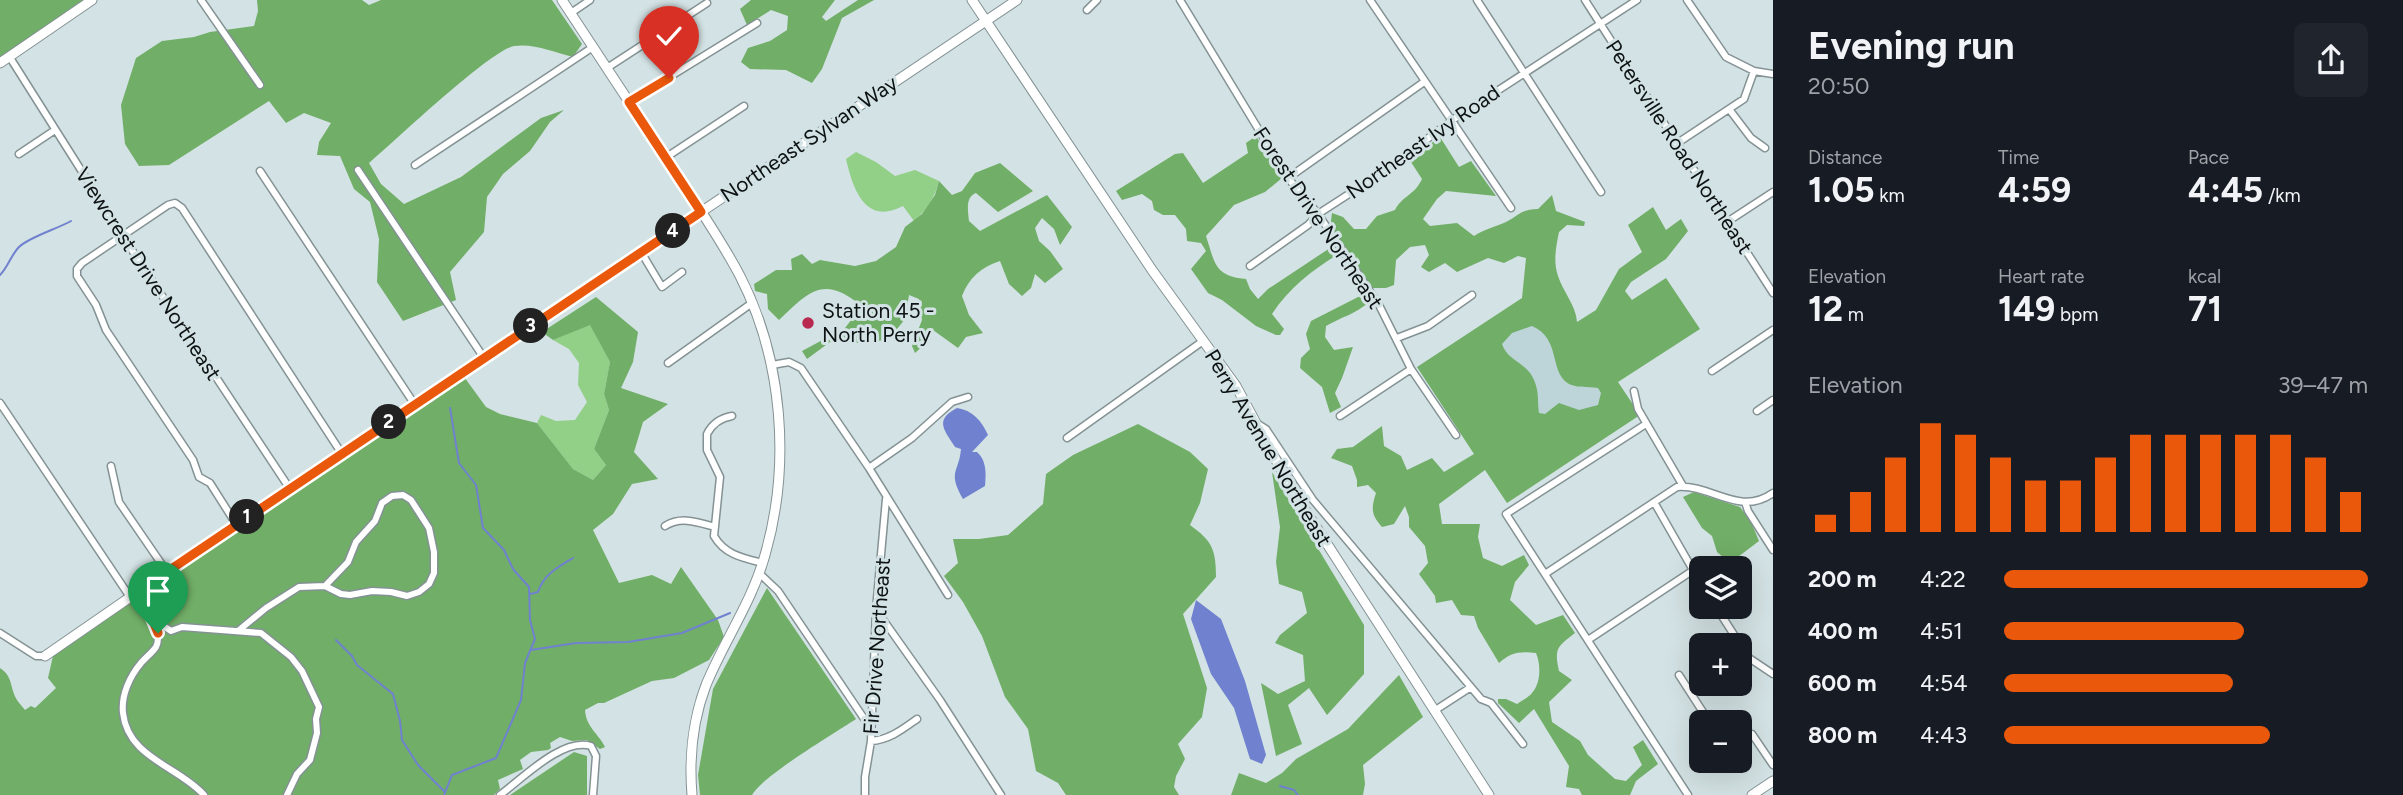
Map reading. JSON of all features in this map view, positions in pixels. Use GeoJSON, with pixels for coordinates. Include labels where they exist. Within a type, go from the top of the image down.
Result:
{"type":"FeatureCollection","features":[{"type":"Feature","properties":{"kind":"main road"},"geometry":{"type":"LineString","coordinates":[[0,62],[92,0]]}},
{"type":"Feature","properties":{"kind":"main road"},"geometry":{"type":"LineString","coordinates":[[562,0],[737,271],[752,303],[772,365],[778,406],[779,459],[771,525],[761,568],[701,700],[693,743],[692,795]]}},
{"type":"Feature","properties":{"kind":"main road","name":"Perry Avenue Northeast"},"geometry":{"type":"LineString","coordinates":[[972,0],[1152,270],[1236,386],[1291,488],[1489,795]]}},
{"type":"Feature","properties":{"kind":"main road","name":"Northeast Sylvan Way"},"geometry":{"type":"LineString","coordinates":[[45,656],[236,524],[1017,0]]}},
{"type":"Feature","properties":{"kind":"main road"},"geometry":{"type":"LineString","coordinates":[[1752,795],[1773,781]]}},
{"type":"Feature","properties":{"kind":"street"},"geometry":{"type":"LineString","coordinates":[[201,0],[260,85]]}},
{"type":"Feature","properties":{"kind":"street"},"geometry":{"type":"LineString","coordinates":[[571,13],[590,0]]}},
{"type":"Feature","properties":{"kind":"street"},"geometry":{"type":"LineString","coordinates":[[1087,10],[1097,0]]}},
{"type":"Feature","properties":{"kind":"street","name":"Forest Drive Northeast"},"geometry":{"type":"LineString","coordinates":[[1180,0],[1288,178],[1318,214],[1379,305],[1410,369],[1456,435]]}},
{"type":"Feature","properties":{"kind":"street"},"geometry":{"type":"LineString","coordinates":[[1370,0],[1511,208]]}},
{"type":"Feature","properties":{"kind":"street"},"geometry":{"type":"LineString","coordinates":[[1477,0],[1601,192]]}},
{"type":"Feature","properties":{"kind":"street","name":"Petersville Road Northeast"},"geometry":{"type":"LineString","coordinates":[[1585,0],[1772,288]]}},
{"type":"Feature","properties":{"kind":"street","name":"Northeast Ivy Road"},"geometry":{"type":"LineString","coordinates":[[1250,266],[1308,225],[1318,214],[1386,170],[1451,121],[1637,0]]}},
{"type":"Feature","properties":{"kind":"street"},"geometry":{"type":"LineString","coordinates":[[1687,0],[1726,57],[1754,71],[1773,74]]}},
{"type":"Feature","properties":{"kind":"street"},"geometry":{"type":"LineString","coordinates":[[607,68],[707,3]]}},
{"type":"Feature","properties":{"kind":"street"},"geometry":{"type":"LineString","coordinates":[[629,102],[757,23]]}},
{"type":"Feature","properties":{"kind":"street"},"geometry":{"type":"LineString","coordinates":[[415,165],[593,47]]}},
{"type":"Feature","properties":{"kind":"street","name":"Viewcrest Drive Northeast"},"geometry":{"type":"LineString","coordinates":[[9,56],[122,235],[290,489]]}},
{"type":"Feature","properties":{"kind":"street"},"geometry":{"type":"LineString","coordinates":[[1676,144],[1744,99],[1754,71]]}},
{"type":"Feature","properties":{"kind":"street"},"geometry":{"type":"LineString","coordinates":[[1288,178],[1424,82]]}},
{"type":"Feature","properties":{"kind":"street"},"geometry":{"type":"LineString","coordinates":[[665,158],[744,106]]}},
{"type":"Feature","properties":{"kind":"street"},"geometry":{"type":"LineString","coordinates":[[1729,108],[1751,138],[1765,148]]}},
{"type":"Feature","properties":{"kind":"street"},"geometry":{"type":"LineString","coordinates":[[19,154],[55,130]]}},
{"type":"Feature","properties":{"kind":"street"},"geometry":{"type":"LineString","coordinates":[[358,170],[484,358]]}},
{"type":"Feature","properties":{"kind":"street"},"geometry":{"type":"LineString","coordinates":[[260,171],[415,405]]}},
{"type":"Feature","properties":{"kind":"street"},"geometry":{"type":"LineString","coordinates":[[1727,222],[1773,192]]}},
{"type":"Feature","properties":{"kind":"street"},"geometry":{"type":"LineString","coordinates":[[236,524],[210,483],[199,477],[194,460],[106,330],[77,276],[77,269],[82,263],[122,235],[168,205],[175,204],[182,208],[342,454]]}},
{"type":"Feature","properties":{"kind":"street"},"geometry":{"type":"LineString","coordinates":[[641,252],[662,286],[682,272]]}},
{"type":"Feature","properties":{"kind":"street"},"geometry":{"type":"LineString","coordinates":[[1397,338],[1428,326],[1472,295]]}},
{"type":"Feature","properties":{"kind":"street"},"geometry":{"type":"LineString","coordinates":[[668,363],[752,303]]}},
{"type":"Feature","properties":{"kind":"street"},"geometry":{"type":"LineString","coordinates":[[1712,370],[1773,330]]}},
{"type":"Feature","properties":{"kind":"street"},"geometry":{"type":"LineString","coordinates":[[1067,438],[1203,341]]}},
{"type":"Feature","properties":{"kind":"street"},"geometry":{"type":"LineString","coordinates":[[772,365],[789,362],[801,368],[869,468],[948,595]]}},
{"type":"Feature","properties":{"kind":"street"},"geometry":{"type":"LineString","coordinates":[[1340,416],[1410,369]]}},
{"type":"Feature","properties":{"kind":"street"},"geometry":{"type":"LineString","coordinates":[[1634,391],[1638,409],[1683,486]]}},
{"type":"Feature","properties":{"kind":"street"},"geometry":{"type":"LineString","coordinates":[[869,468],[919,432],[952,402],[968,397]]}},
{"type":"Feature","properties":{"kind":"street"},"geometry":{"type":"LineString","coordinates":[[1757,411],[1773,400]]}},
{"type":"Feature","properties":{"kind":"street"},"geometry":{"type":"LineString","coordinates":[[0,403],[132,595],[151,617],[171,631]]}},
{"type":"Feature","properties":{"kind":"street"},"geometry":{"type":"LineString","coordinates":[[732,416],[717,422],[707,434],[708,450],[723,482],[714,536],[729,552],[761,568],[867,723]]}},
{"type":"Feature","properties":{"kind":"street"},"geometry":{"type":"LineString","coordinates":[[1257,422],[1266,429],[1314,500],[1481,699],[1490,704],[1523,744]]}},
{"type":"Feature","properties":{"kind":"street"},"geometry":{"type":"LineString","coordinates":[[1646,424],[1506,514],[1688,795]]}},
{"type":"Feature","properties":{"kind":"street"},"geometry":{"type":"LineString","coordinates":[[111,466],[119,502],[167,572]]}},
{"type":"Feature","properties":{"kind":"street"},"geometry":{"type":"LineString","coordinates":[[1545,574],[1677,487],[1689,486],[1732,500],[1756,503],[1773,493]]}},
{"type":"Feature","properties":{"kind":"street"},"geometry":{"type":"LineString","coordinates":[[238,631],[266,608],[299,587],[325,586],[341,594],[350,595],[372,591],[407,596],[419,592],[429,584],[434,573],[434,552],[429,528],[411,500],[403,495],[393,496],[382,503],[375,521],[356,542],[348,562],[325,586]]}},
{"type":"Feature","properties":{"kind":"street","name":"Fir Drive Northeast"},"geometry":{"type":"LineString","coordinates":[[865,795],[871,741],[876,610],[886,497]]}},
{"type":"Feature","properties":{"kind":"street"},"geometry":{"type":"LineString","coordinates":[[1654,502],[1689,566]]}},
{"type":"Feature","properties":{"kind":"street"},"geometry":{"type":"LineString","coordinates":[[1745,502],[1773,550]]}},
{"type":"Feature","properties":{"kind":"street"},"geometry":{"type":"LineString","coordinates":[[665,526],[681,519],[715,527]]}},
{"type":"Feature","properties":{"kind":"street"},"geometry":{"type":"LineString","coordinates":[[1588,640],[1689,573]]}},
{"type":"Feature","properties":{"kind":"street"},"geometry":{"type":"LineString","coordinates":[[149,584],[146,597],[158,633],[157,646]]}},
{"type":"Feature","properties":{"kind":"street"},"geometry":{"type":"LineString","coordinates":[[876,610],[940,699],[1001,795]]}},
{"type":"Feature","properties":{"kind":"street"},"geometry":{"type":"LineString","coordinates":[[1724,619],[1749,658],[1773,674]]}},
{"type":"Feature","properties":{"kind":"street"},"geometry":{"type":"LineString","coordinates":[[204,795],[194,784],[142,750],[132,738],[122,710],[132,674],[171,631],[182,627],[261,633],[291,657],[313,692],[319,707],[315,747],[310,761],[297,774],[286,794]]}},
{"type":"Feature","properties":{"kind":"street"},"geometry":{"type":"LineString","coordinates":[[0,633],[36,656],[45,656]]}},
{"type":"Feature","properties":{"kind":"street"},"geometry":{"type":"LineString","coordinates":[[1679,675],[1702,710]]}},
{"type":"Feature","properties":{"kind":"street"},"geometry":{"type":"LineString","coordinates":[[1434,711],[1471,687]]}},
{"type":"Feature","properties":{"kind":"street"},"geometry":{"type":"LineString","coordinates":[[871,741],[881,741],[898,733],[917,719]]}},
{"type":"Feature","properties":{"kind":"street"},"geometry":{"type":"LineString","coordinates":[[1752,734],[1773,765]]}},
{"type":"Feature","properties":{"kind":"street"},"geometry":{"type":"LineString","coordinates":[[500,795],[563,748],[583,744],[591,746],[596,756],[593,795]]}},
{"type":"Feature","properties":{"kind":"shaded area"},"geometry":{"type":"Polygon","coordinates":[[[1577,323],[1628,398],[1555,447],[1475,329],[1577,323]]]}},
{"type":"Feature","properties":{"kind":"green space"},"geometry":{"type":"Polygon","coordinates":[[[0,0],[92,0],[0,63],[0,0]]]}},
{"type":"Feature","properties":{"kind":"green space"},"geometry":{"type":"Polygon","coordinates":[[[257,0],[362,0],[369,5],[381,0],[552,0],[582,44],[573,57],[529,46],[514,46],[502,52],[484,63],[442,98],[369,163],[381,184],[404,204],[461,177],[541,118],[564,110],[550,122],[530,151],[503,174],[487,197],[484,232],[450,272],[456,300],[403,321],[377,282],[379,239],[370,202],[354,189],[340,156],[317,155],[319,142],[331,123],[304,113],[286,123],[269,101],[169,165],[139,166],[125,144],[121,105],[136,58],[162,41],[254,26],[258,11],[257,0]]]}},
{"type":"Feature","properties":{"kind":"green space"},"geometry":{"type":"Polygon","coordinates":[[[751,0],[835,0],[822,17],[826,21],[858,0],[874,0],[842,18],[822,69],[812,83],[786,70],[750,69],[741,62],[748,48],[770,41],[787,30],[788,16],[771,10],[747,25],[740,9],[751,0]]]}},
{"type":"Feature","properties":{"kind":"green space"},"geometry":{"type":"Polygon","coordinates":[[[1256,136],[1282,178],[1265,192],[1234,205],[1206,236],[1217,266],[1228,275],[1246,279],[1258,299],[1268,289],[1333,246],[1339,254],[1302,280],[1278,305],[1272,314],[1284,329],[1280,335],[1256,326],[1222,300],[1208,293],[1191,269],[1206,251],[1201,243],[1187,241],[1186,229],[1175,215],[1163,215],[1154,210],[1152,201],[1142,194],[1122,200],[1116,191],[1175,154],[1183,153],[1203,183],[1248,153],[1246,143],[1256,136]]]}},
{"type":"Feature","properties":{"kind":"green space"},"geometry":{"type":"Polygon","coordinates":[[[1440,137],[1459,167],[1471,161],[1496,196],[1446,191],[1423,219],[1430,226],[1457,223],[1474,236],[1524,211],[1538,209],[1552,195],[1556,211],[1585,222],[1584,226],[1567,225],[1559,232],[1556,254],[1558,276],[1577,322],[1596,310],[1619,269],[1642,252],[1628,225],[1653,207],[1666,230],[1681,219],[1688,231],[1666,259],[1631,282],[1625,291],[1632,300],[1666,278],[1700,329],[1618,382],[1640,415],[1507,503],[1485,470],[1439,504],[1442,524],[1480,524],[1478,537],[1483,558],[1502,566],[1524,555],[1529,565],[1515,582],[1510,600],[1536,625],[1563,615],[1575,633],[1558,649],[1559,671],[1572,680],[1549,702],[1552,722],[1580,741],[1588,755],[1615,779],[1626,781],[1642,765],[1633,747],[1643,740],[1658,764],[1636,781],[1630,795],[1582,795],[1579,789],[1566,787],[1569,766],[1534,709],[1519,723],[1498,703],[1498,699],[1506,699],[1517,704],[1532,693],[1539,674],[1536,653],[1516,653],[1499,663],[1478,628],[1474,616],[1461,615],[1452,600],[1436,603],[1435,596],[1419,574],[1428,563],[1425,546],[1409,527],[1405,506],[1394,524],[1382,527],[1373,511],[1376,493],[1368,485],[1357,487],[1352,466],[1331,458],[1337,449],[1353,447],[1382,426],[1384,446],[1401,456],[1407,470],[1432,458],[1444,472],[1474,454],[1417,367],[1522,298],[1526,258],[1518,256],[1504,263],[1488,258],[1457,272],[1445,263],[1429,272],[1421,267],[1429,255],[1425,245],[1410,247],[1396,260],[1394,285],[1372,288],[1333,230],[1332,213],[1343,217],[1354,229],[1366,229],[1377,216],[1395,210],[1422,179],[1409,159],[1440,137]],[[1532,326],[1512,333],[1502,344],[1508,354],[1525,367],[1535,381],[1539,413],[1545,414],[1559,403],[1579,410],[1598,405],[1601,393],[1598,388],[1573,386],[1561,376],[1551,346],[1541,331],[1532,326]]]}},
{"type":"Feature","properties":{"kind":"green space"},"geometry":{"type":"Polygon","coordinates":[[[856,152],[895,176],[915,170],[939,181],[930,203],[914,221],[903,206],[890,211],[879,211],[870,208],[863,201],[857,192],[846,159],[856,152]]]}},
{"type":"Feature","properties":{"kind":"green space"},"geometry":{"type":"Polygon","coordinates":[[[1000,163],[1033,191],[998,212],[976,193],[969,201],[969,221],[980,231],[1047,195],[1072,227],[1060,245],[1054,229],[1042,218],[1035,228],[1039,241],[1063,269],[1045,283],[1035,274],[1031,288],[1022,296],[1009,284],[1000,261],[981,270],[968,284],[962,296],[969,315],[983,333],[966,337],[958,348],[933,330],[927,342],[915,353],[912,346],[922,320],[919,299],[909,295],[905,319],[889,339],[867,343],[830,342],[807,359],[802,351],[845,328],[862,306],[837,291],[818,290],[809,294],[779,320],[768,309],[767,294],[755,291],[754,284],[776,270],[792,270],[791,259],[802,254],[812,264],[820,260],[855,266],[876,261],[896,247],[905,227],[922,214],[935,195],[939,181],[952,195],[962,191],[975,173],[1000,163]]]}},
{"type":"Feature","properties":{"kind":"green space"},"geometry":{"type":"Polygon","coordinates":[[[1364,294],[1369,302],[1326,326],[1325,337],[1334,350],[1353,347],[1335,393],[1341,407],[1330,413],[1322,387],[1300,368],[1301,358],[1310,349],[1306,334],[1311,321],[1364,294]]]}},
{"type":"Feature","properties":{"kind":"green space"},"geometry":{"type":"Polygon","coordinates":[[[596,297],[638,332],[633,362],[621,388],[668,404],[643,422],[634,452],[658,479],[632,484],[613,514],[593,530],[619,583],[652,575],[671,584],[681,567],[718,620],[724,637],[709,660],[674,678],[652,681],[585,710],[590,725],[605,747],[600,749],[587,740],[572,741],[560,737],[550,743],[551,748],[548,750],[531,752],[520,760],[523,769],[498,780],[500,789],[494,795],[0,795],[0,668],[8,676],[15,696],[25,710],[31,706],[35,708],[56,688],[48,678],[53,656],[462,374],[486,407],[500,414],[537,423],[573,469],[593,480],[606,465],[594,449],[609,410],[604,394],[610,362],[590,325],[553,340],[542,332],[596,297]]]}},
{"type":"Feature","properties":{"kind":"green space"},"geometry":{"type":"Polygon","coordinates":[[[590,324],[610,362],[604,394],[609,410],[594,449],[606,465],[593,480],[573,469],[537,423],[541,415],[556,421],[575,420],[587,402],[578,385],[579,363],[569,349],[553,340],[590,324]]]}},
{"type":"Feature","properties":{"kind":"green space"},"geometry":{"type":"Polygon","coordinates":[[[1138,424],[1190,452],[1208,469],[1200,503],[1190,525],[1208,541],[1214,552],[1216,577],[1183,614],[1207,688],[1202,717],[1178,744],[1185,759],[1176,776],[1174,787],[1179,795],[1066,795],[1058,783],[1036,771],[1028,729],[1005,697],[982,636],[963,602],[944,576],[958,563],[953,539],[1008,535],[1043,504],[1046,474],[1073,455],[1138,424]]]}},
{"type":"Feature","properties":{"kind":"green space"},"geometry":{"type":"Polygon","coordinates":[[[1272,472],[1364,625],[1364,674],[1327,715],[1309,688],[1288,705],[1302,744],[1276,756],[1261,683],[1278,694],[1305,681],[1303,655],[1275,643],[1280,635],[1307,613],[1302,592],[1279,584],[1276,562],[1280,527],[1272,472]]]}},
{"type":"Feature","properties":{"kind":"green space"},"geometry":{"type":"Polygon","coordinates":[[[1694,492],[1740,507],[1751,522],[1759,541],[1739,556],[1722,556],[1717,552],[1712,536],[1702,528],[1683,497],[1694,492]]]}},
{"type":"Feature","properties":{"kind":"green space"},"geometry":{"type":"Polygon","coordinates":[[[767,588],[856,719],[784,766],[752,795],[700,795],[698,775],[713,689],[767,588]]]}},
{"type":"Feature","properties":{"kind":"green space"},"geometry":{"type":"Polygon","coordinates":[[[1399,675],[1423,717],[1363,765],[1363,795],[1231,795],[1239,773],[1266,783],[1282,773],[1296,759],[1348,729],[1399,675]]]}},
{"type":"Feature","properties":{"kind":"green space"},"geometry":{"type":"Polygon","coordinates":[[[574,752],[587,756],[587,795],[510,795],[574,752]]]}},
{"type":"Feature","properties":{"kind":"water"},"geometry":{"type":"Polygon","coordinates":[[[957,408],[976,417],[988,435],[972,452],[977,452],[984,464],[985,486],[963,499],[955,477],[961,449],[955,447],[943,426],[945,417],[957,408]]]}},
{"type":"Feature","properties":{"kind":"water"},"geometry":{"type":"Polygon","coordinates":[[[1196,600],[1221,619],[1245,681],[1266,755],[1262,764],[1250,759],[1234,708],[1211,674],[1191,619],[1196,600]]]}},
{"type":"Feature","properties":{"kind":"waterway"},"geometry":{"type":"LineString","coordinates":[[0,275],[16,250],[24,243],[71,221]]}},
{"type":"Feature","properties":{"kind":"waterway"},"geometry":{"type":"LineString","coordinates":[[444,795],[452,775],[496,758],[521,700],[525,663],[535,639],[530,620],[529,587],[513,569],[504,550],[483,528],[476,485],[459,463],[450,408]]}},
{"type":"Feature","properties":{"kind":"waterway"},"geometry":{"type":"LineString","coordinates":[[530,594],[538,592],[547,576],[573,558]]}},
{"type":"Feature","properties":{"kind":"waterway"},"geometry":{"type":"LineString","coordinates":[[531,650],[576,643],[628,642],[682,633],[730,613]]}},
{"type":"Feature","properties":{"kind":"waterway"},"geometry":{"type":"LineString","coordinates":[[336,640],[357,665],[393,694],[402,740],[418,765],[444,791]]}},
{"type":"Feature","properties":{"kind":"waterway"},"geometry":{"type":"LineString","coordinates":[[1280,786],[1294,790],[1298,795]]}},
{"type":"Feature","properties":{"kind":"place","name":"Station 45 - North Perry"},"geometry":{"type":"Point","coordinates":[808,323]}},
{"type":"Feature","properties":{"kind":"route"},"geometry":{"type":"LineString","coordinates":[[158,633],[147,606],[149,584],[701,212],[629,102],[669,78]]}}]}
